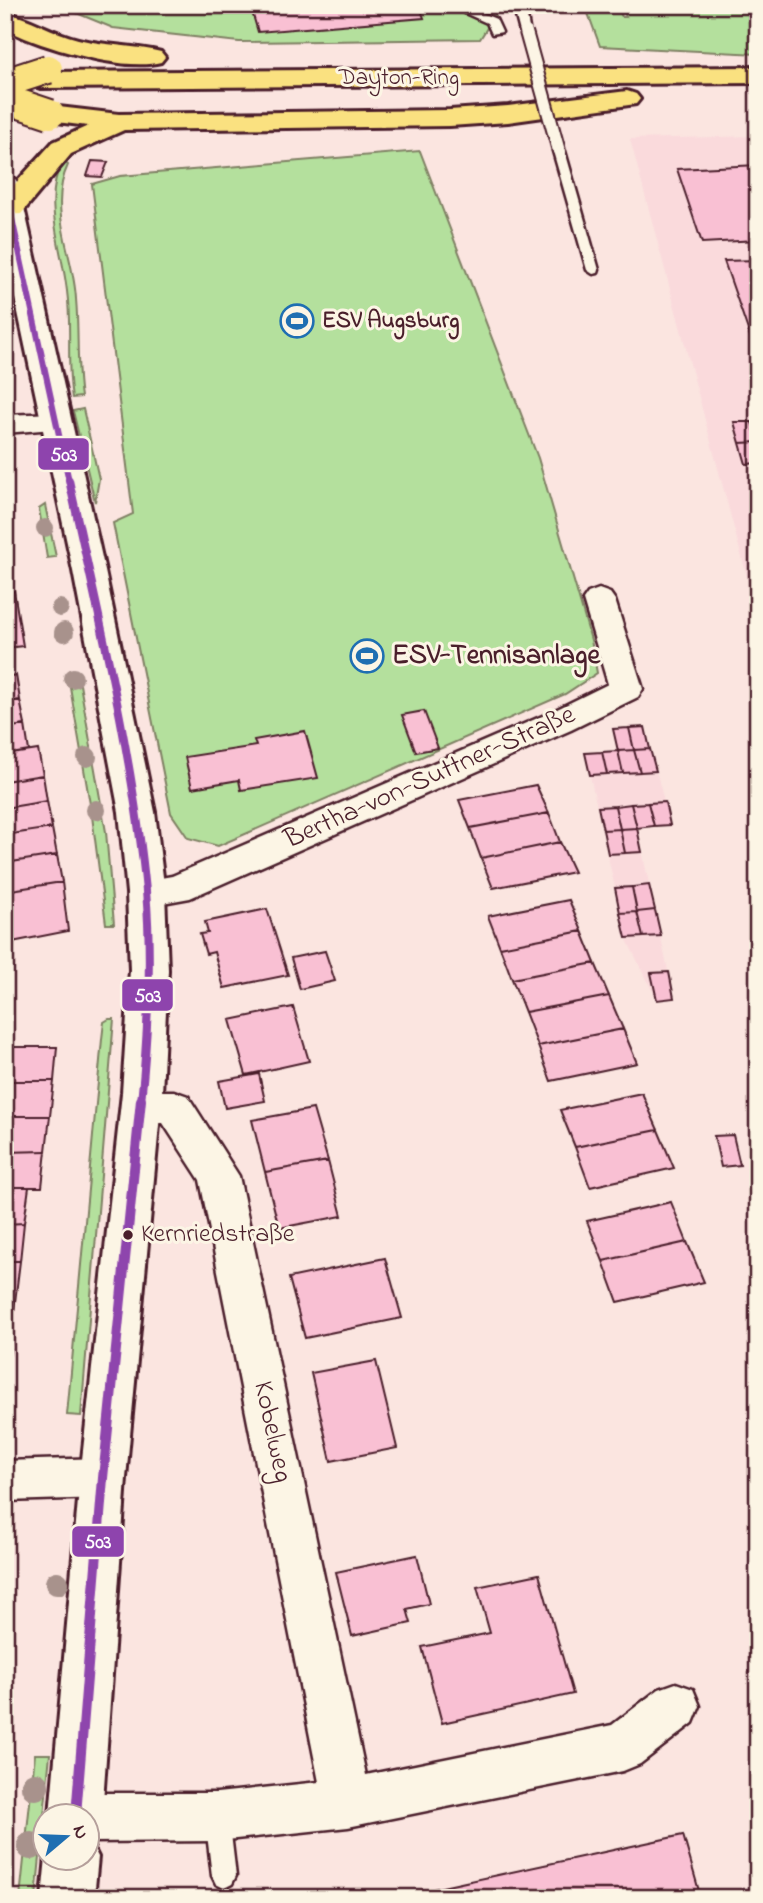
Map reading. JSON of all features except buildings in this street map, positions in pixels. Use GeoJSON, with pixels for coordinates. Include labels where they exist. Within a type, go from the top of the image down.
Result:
{"type":"FeatureCollection","features":[{"type":"Feature","properties":{"kind":"highway"},"geometry":{"type":"LineString","coordinates":[[5,19],[43,38],[113,55],[241,62],[451,63],[602,76]]}},
{"type":"Feature","properties":{"kind":"highway"},"geometry":{"type":"LineString","coordinates":[[5,99],[46,91],[113,55]]}},
{"type":"Feature","properties":{"kind":"highway","name":"Dayton-Ring"},"geometry":{"type":"LineString","coordinates":[[46,91],[602,76],[758,75]]}},
{"type":"Feature","properties":{"kind":"highway"},"geometry":{"type":"LineString","coordinates":[[5,83],[46,91],[118,122]]}},
{"type":"Feature","properties":{"kind":"highway","name":"Dayton-Ring"},"geometry":{"type":"LineString","coordinates":[[46,91],[627,99],[758,98]]}},
{"type":"Feature","properties":{"kind":"highway"},"geometry":{"type":"LineString","coordinates":[[7,199],[62,148],[118,122],[450,118],[508,114],[627,99]]}},
{"type":"Feature","properties":{"kind":"street"},"geometry":{"type":"LineString","coordinates":[[7,199],[89,571],[137,812],[146,892],[149,970],[140,1107],[103,1478],[77,1801]]}},
{"type":"Feature","properties":{"kind":"street"},"geometry":{"type":"LineString","coordinates":[[5,424],[55,422]]}},
{"type":"Feature","properties":{"kind":"street","name":"Bertha-von-Suttner-Straße"},"geometry":{"type":"LineString","coordinates":[[146,892],[177,889],[559,722],[626,689],[599,600]]}},
{"type":"Feature","properties":{"kind":"street","name":"Kobelweg"},"geometry":{"type":"LineString","coordinates":[[140,1107],[174,1107],[219,1176],[348,1803]]}},
{"type":"Feature","properties":{"kind":"street"},"geometry":{"type":"LineString","coordinates":[[5,1481],[103,1478]]}},
{"type":"Feature","properties":{"kind":"street"},"geometry":{"type":"LineString","coordinates":[[102,1818],[217,1817],[348,1803],[623,1746],[676,1706]]}},
{"type":"Feature","properties":{"kind":"street"},"geometry":{"type":"LineString","coordinates":[[68,1898],[71,1871]]}},
{"type":"Feature","properties":{"kind":"lane"},"geometry":{"type":"LineString","coordinates":[[452,5],[492,21],[496,32]]}},
{"type":"Feature","properties":{"kind":"lane"},"geometry":{"type":"LineString","coordinates":[[519,5],[593,270]]}},
{"type":"Feature","properties":{"kind":"lane"},"geometry":{"type":"LineString","coordinates":[[217,1817],[224,1876]]}},
{"type":"Feature","properties":{"kind":"shaded area"},"geometry":{"type":"Polygon","coordinates":[[[758,136],[758,618],[630,139],[758,136]]]}},
{"type":"Feature","properties":{"kind":"shaded area"},"geometry":{"type":"Polygon","coordinates":[[[645,727],[670,825],[637,828],[674,998],[657,1000],[626,938],[585,753],[618,750],[613,729],[645,727]]]}},
{"type":"Feature","properties":{"kind":"green space"},"geometry":{"type":"Polygon","coordinates":[[[57,5],[498,5],[499,9],[480,39],[239,42],[113,28],[57,5]]]}},
{"type":"Feature","properties":{"kind":"green space"},"geometry":{"type":"Polygon","coordinates":[[[585,5],[617,5],[622,17],[626,17],[622,5],[758,5],[758,54],[600,46],[585,5]]]}},
{"type":"Feature","properties":{"kind":"green space"},"geometry":{"type":"Polygon","coordinates":[[[420,151],[538,458],[591,640],[597,673],[565,694],[218,846],[188,838],[171,813],[113,523],[133,514],[92,184],[120,176],[420,151]]]}},
{"type":"Feature","properties":{"kind":"green space"},"geometry":{"type":"Polygon","coordinates":[[[62,160],[68,165],[60,198],[63,232],[74,282],[81,397],[72,398],[65,274],[53,209],[56,176],[62,160]]]}},
{"type":"Feature","properties":{"kind":"green space"},"geometry":{"type":"Polygon","coordinates":[[[83,409],[99,479],[95,502],[73,411],[83,409]]]}},
{"type":"Feature","properties":{"kind":"green space"},"geometry":{"type":"Polygon","coordinates":[[[45,505],[56,557],[47,558],[39,509],[45,505]]]}},
{"type":"Feature","properties":{"kind":"green space"},"geometry":{"type":"Polygon","coordinates":[[[78,673],[106,832],[114,924],[106,924],[92,816],[68,675],[78,673]]]}},
{"type":"Feature","properties":{"kind":"green space"},"geometry":{"type":"Polygon","coordinates":[[[114,1019],[81,1416],[67,1415],[102,1039],[104,1022],[114,1019]]]}},
{"type":"Feature","properties":{"kind":"green space"},"geometry":{"type":"Polygon","coordinates":[[[35,1754],[50,1754],[45,1801],[32,1801],[32,1871],[39,1871],[36,1898],[20,1898],[35,1754]]]}},
{"type":"Feature","properties":{"kind":"transit line","name":"503"},"geometry":{"type":"LineString","coordinates":[[5,186],[89,571],[137,812],[146,893],[149,970],[142,1093],[103,1478],[77,1801]]}},
{"type":"Feature","properties":{"kind":"place","name":"ESV Augsburg"},"geometry":{"type":"Point","coordinates":[297,321]}},
{"type":"Feature","properties":{"kind":"place","name":"ESV-Tennisanlage"},"geometry":{"type":"Point","coordinates":[367,656]}},
{"type":"Feature","properties":{"kind":"place","name":"Kernriedstraße"},"geometry":{"type":"Point","coordinates":[128,1235]}}]}
